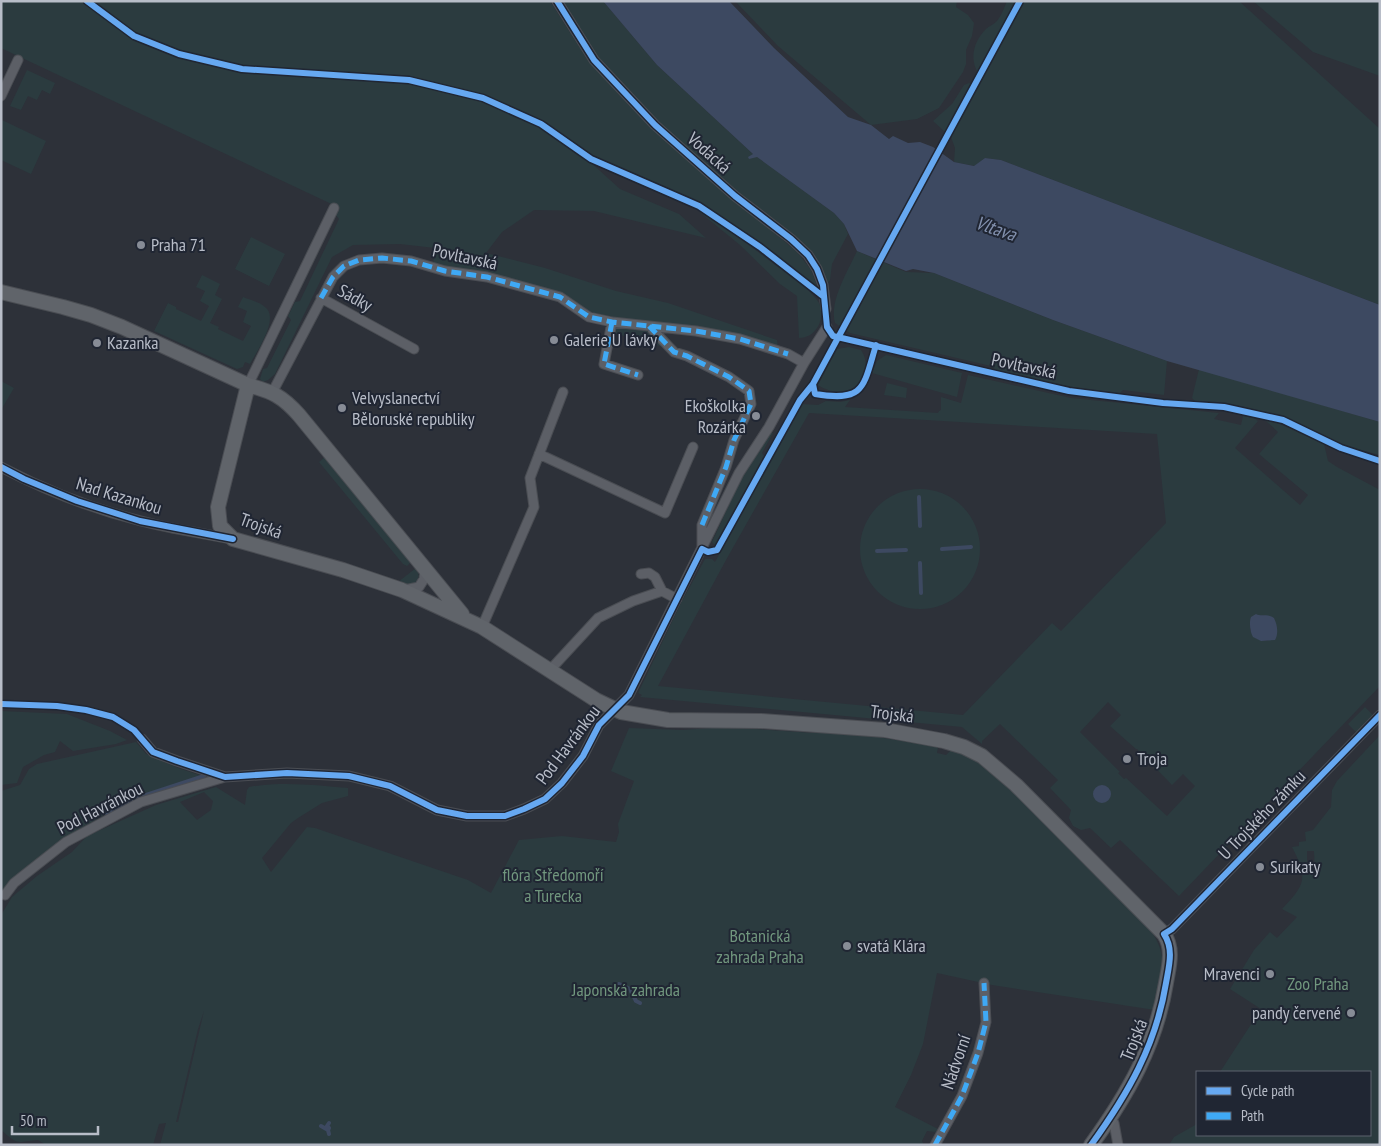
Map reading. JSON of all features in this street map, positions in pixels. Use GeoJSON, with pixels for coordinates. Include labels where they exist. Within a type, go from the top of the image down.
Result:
{"type":"FeatureCollection","features":[{"type":"Feature","properties":{"kind":"street","name":"Vodácká"},"geometry":{"type":"LineString","coordinates":[[557,1],[594,60],[655,124],[735,196],[792,239],[808,255],[823,285],[826,309]]}},
{"type":"Feature","properties":{"kind":"street"},"geometry":{"type":"LineString","coordinates":[[1,96],[18,60]]}},
{"type":"Feature","properties":{"kind":"street"},"geometry":{"type":"LineString","coordinates":[[248,385],[334,208]]}},
{"type":"Feature","properties":{"kind":"street","name":"Povltavská"},"geometry":{"type":"LineString","coordinates":[[321,298],[333,277],[344,266],[359,260],[382,258],[411,261],[444,271],[487,277],[560,297],[589,317],[612,322],[696,331],[740,339],[788,354],[804,363]]}},
{"type":"Feature","properties":{"kind":"street","name":"Trojská"},"geometry":{"type":"LineString","coordinates":[[1,292],[91,315],[122,327],[248,385],[272,393],[286,401],[452,604],[468,620]]}},
{"type":"Feature","properties":{"kind":"street","name":"Sádky"},"geometry":{"type":"LineString","coordinates":[[272,393],[321,298],[414,349]]}},
{"type":"Feature","properties":{"kind":"street"},"geometry":{"type":"LineString","coordinates":[[612,322],[604,364],[638,375]]}},
{"type":"Feature","properties":{"kind":"street","name":"Pod Havránkou"},"geometry":{"type":"LineString","coordinates":[[649,326],[674,352],[687,356],[730,377],[748,391],[751,404],[734,440],[726,467],[702,525],[702,549]]}},
{"type":"Feature","properties":{"kind":"street"},"geometry":{"type":"LineString","coordinates":[[804,363],[827,326]]}},
{"type":"Feature","properties":{"kind":"street","name":"Pod Havránkou"},"geometry":{"type":"LineString","coordinates":[[4,895],[14,883],[66,842],[141,802],[225,777],[288,772],[349,776],[390,786],[437,810],[467,816],[504,816],[545,799],[562,783],[583,756],[599,725],[629,695],[738,474],[769,427],[804,363]]}},
{"type":"Feature","properties":{"kind":"street","name":"Trojská"},"geometry":{"type":"LineString","coordinates":[[248,385],[218,507],[220,526],[233,539],[343,570],[402,590],[482,627],[614,710],[668,720],[761,721],[885,730],[944,741],[964,747],[982,756],[1016,785],[1164,934],[1170,946],[1170,962],[1162,1011],[1138,1071],[1109,1120],[1091,1145]]}},
{"type":"Feature","properties":{"kind":"street"},"geometry":{"type":"LineString","coordinates":[[482,627],[534,507],[530,478],[563,392]]}},
{"type":"Feature","properties":{"kind":"street"},"geometry":{"type":"LineString","coordinates":[[539,454],[665,513],[693,447]]}},
{"type":"Feature","properties":{"kind":"street","name":"Nad Kazankou"},"geometry":{"type":"LineString","coordinates":[[1,467],[24,479],[77,501],[140,521],[233,539]]}},
{"type":"Feature","properties":{"kind":"street"},"geometry":{"type":"LineString","coordinates":[[402,590],[411,590],[419,587],[424,579],[425,570]]}},
{"type":"Feature","properties":{"kind":"street"},"geometry":{"type":"LineString","coordinates":[[641,574],[649,573],[654,577],[662,590],[677,599]]}},
{"type":"Feature","properties":{"kind":"street"},"geometry":{"type":"LineString","coordinates":[[550,670],[598,618],[633,601],[662,590]]}},
{"type":"Feature","properties":{"kind":"street","name":"U Trojského zámku"},"geometry":{"type":"LineString","coordinates":[[1164,934],[1182,919],[1380,714]]}},
{"type":"Feature","properties":{"kind":"street","name":"Pod Havránkou"},"geometry":{"type":"LineString","coordinates":[[142,739],[153,752],[225,777]]}},
{"type":"Feature","properties":{"kind":"street","name":"Nádvorní"},"geometry":{"type":"LineString","coordinates":[[935,1145],[962,1096],[978,1052],[986,1022],[984,983]]}},
{"type":"Feature","properties":{"kind":"street"},"geometry":{"type":"LineString","coordinates":[[1109,1120],[1114,1123],[1118,1145]]}},
{"type":"Feature","properties":{"kind":"green space"},"geometry":{"type":"Polygon","coordinates":[[[1,1],[550,1],[587,59],[675,148],[798,253],[811,270],[818,288],[699,202],[627,170],[578,151],[620,189],[679,214],[706,238],[594,211],[534,210],[502,232],[486,253],[545,268],[616,291],[668,303],[777,340],[778,347],[714,331],[660,322],[610,317],[591,312],[569,298],[433,265],[435,248],[400,244],[353,245],[332,257],[275,374],[263,382],[260,379],[263,369],[267,368],[291,320],[288,316],[295,302],[300,301],[339,219],[336,215],[340,208],[1,48],[1,1]]]}},
{"type":"Feature","properties":{"kind":"green space"},"geometry":{"type":"Polygon","coordinates":[[[557,1],[603,1],[657,65],[753,154],[834,213],[844,224],[848,234],[832,264],[830,280],[826,286],[819,266],[655,125],[594,60],[557,1]]]}},
{"type":"Feature","properties":{"kind":"green space"},"geometry":{"type":"Polygon","coordinates":[[[735,1],[957,1],[956,7],[968,15],[974,23],[972,36],[966,50],[966,64],[963,72],[939,108],[917,119],[871,125],[778,46],[735,1]]]}},
{"type":"Feature","properties":{"kind":"green space"},"geometry":{"type":"Polygon","coordinates":[[[1007,1],[1016,1],[978,73],[973,56],[978,39],[986,29],[998,20],[1007,1]]]}},
{"type":"Feature","properties":{"kind":"green space"},"geometry":{"type":"Polygon","coordinates":[[[1024,1],[1239,1],[1380,129],[1380,305],[1001,160],[985,158],[975,166],[954,162],[955,148],[951,137],[1024,1]]]}},
{"type":"Feature","properties":{"kind":"green space"},"geometry":{"type":"Polygon","coordinates":[[[1253,1],[1380,1],[1380,76],[1313,52],[1253,1]]]}},
{"type":"Feature","properties":{"kind":"green space"},"geometry":{"type":"Polygon","coordinates":[[[27,70],[55,83],[50,94],[42,90],[37,100],[28,96],[21,110],[10,106],[27,70]]]}},
{"type":"Feature","properties":{"kind":"green space"},"geometry":{"type":"Polygon","coordinates":[[[972,84],[945,132],[933,121],[952,104],[964,85],[972,84]]]}},
{"type":"Feature","properties":{"kind":"green space"},"geometry":{"type":"Polygon","coordinates":[[[2,120],[46,141],[31,174],[1,160],[2,120]]]}},
{"type":"Feature","properties":{"kind":"green space"},"geometry":{"type":"Polygon","coordinates":[[[697,210],[705,212],[806,288],[815,297],[821,309],[821,315],[815,331],[810,335],[799,338],[797,296],[780,284],[740,245],[697,210]]]}},
{"type":"Feature","properties":{"kind":"green space"},"geometry":{"type":"Polygon","coordinates":[[[251,237],[285,254],[269,286],[235,269],[251,237]]]}},
{"type":"Feature","properties":{"kind":"green space"},"geometry":{"type":"Polygon","coordinates":[[[857,251],[906,272],[934,273],[1053,320],[1167,361],[1164,395],[1123,390],[1118,395],[1033,380],[997,371],[991,366],[850,333],[835,323],[834,314],[840,286],[857,251]]]}},
{"type":"Feature","properties":{"kind":"green space"},"geometry":{"type":"Polygon","coordinates":[[[202,275],[220,284],[215,295],[222,299],[210,323],[219,327],[218,329],[243,341],[251,326],[243,322],[247,311],[238,307],[243,297],[260,304],[269,312],[270,319],[266,335],[250,364],[245,362],[243,367],[237,369],[154,331],[168,303],[201,321],[209,306],[200,301],[205,291],[196,287],[202,275]]]}},
{"type":"Feature","properties":{"kind":"green space"},"geometry":{"type":"Polygon","coordinates":[[[616,325],[649,330],[667,348],[614,333],[616,325]]]}},
{"type":"Feature","properties":{"kind":"green space"},"geometry":{"type":"Polygon","coordinates":[[[849,347],[861,350],[866,361],[864,373],[857,386],[838,392],[824,389],[818,385],[837,349],[849,347]]]}},
{"type":"Feature","properties":{"kind":"green space"},"geometry":{"type":"Polygon","coordinates":[[[886,355],[962,373],[957,397],[872,373],[877,361],[886,355]]]}},
{"type":"Feature","properties":{"kind":"green space"},"geometry":{"type":"Polygon","coordinates":[[[1199,369],[1380,422],[1380,455],[1342,445],[1281,417],[1221,404],[1195,401],[1192,398],[1199,369]]]}},
{"type":"Feature","properties":{"kind":"green space"},"geometry":{"type":"Polygon","coordinates":[[[968,375],[1071,398],[1219,413],[1214,419],[1241,425],[1243,416],[1254,418],[1258,421],[1235,448],[1300,505],[1308,495],[1259,454],[1278,432],[1265,420],[1275,422],[1324,444],[1328,461],[1380,490],[1380,686],[1179,896],[1120,840],[1111,848],[1090,828],[1081,830],[1073,826],[1069,818],[1071,810],[1050,788],[1058,780],[1000,724],[982,741],[982,744],[962,727],[640,697],[642,695],[638,693],[681,603],[705,559],[712,559],[715,562],[802,404],[818,405],[826,401],[840,402],[850,400],[845,407],[938,413],[941,410],[941,397],[961,403],[968,375]],[[809,413],[658,686],[963,715],[1052,623],[1061,631],[1166,523],[1157,434],[809,413]],[[1263,615],[1254,620],[1250,630],[1260,640],[1267,641],[1277,634],[1274,618],[1263,615]],[[1108,702],[1080,732],[1120,772],[1118,773],[1124,779],[1126,778],[1167,816],[1195,786],[1183,774],[1172,785],[1137,749],[1110,726],[1121,715],[1108,702]]]}},
{"type":"Feature","properties":{"kind":"green space"},"geometry":{"type":"Polygon","coordinates":[[[1,381],[14,388],[1,410],[1,381]]]}},
{"type":"Feature","properties":{"kind":"green space"},"geometry":{"type":"Polygon","coordinates":[[[887,383],[907,388],[906,398],[884,395],[887,383]]]}},
{"type":"Feature","properties":{"kind":"green space"},"geometry":{"type":"Polygon","coordinates":[[[771,433],[773,433],[762,453],[764,456],[715,545],[712,542],[746,468],[771,433]]]}},
{"type":"Feature","properties":{"kind":"green space"},"geometry":{"type":"Polygon","coordinates":[[[325,457],[412,561],[407,566],[403,564],[319,462],[325,457]]]}},
{"type":"Feature","properties":{"kind":"green space"},"geometry":{"type":"Polygon","coordinates":[[[920,489],[932,490],[943,494],[953,499],[962,507],[970,516],[975,526],[979,537],[979,561],[975,572],[970,582],[962,591],[953,599],[943,604],[932,608],[920,609],[908,608],[897,604],[887,599],[878,591],[870,582],[865,572],[861,561],[860,549],[861,537],[865,526],[870,516],[878,507],[887,499],[897,494],[908,490],[920,489]]]}},
{"type":"Feature","properties":{"kind":"green space"},"geometry":{"type":"Polygon","coordinates":[[[416,568],[419,574],[418,579],[414,583],[408,586],[398,582],[416,568]]]}},
{"type":"Feature","properties":{"kind":"green space"},"geometry":{"type":"Polygon","coordinates":[[[1365,707],[1374,716],[1357,733],[1348,724],[1365,707]]]}},
{"type":"Feature","properties":{"kind":"green space"},"geometry":{"type":"Polygon","coordinates":[[[1,711],[67,714],[127,740],[116,744],[73,751],[60,741],[55,752],[44,755],[23,767],[17,783],[1,785],[1,711]]]}},
{"type":"Feature","properties":{"kind":"green space","name":"Botanická zahrada Praha"},"geometry":{"type":"Polygon","coordinates":[[[726,727],[813,733],[818,730],[866,735],[938,747],[937,753],[946,755],[951,750],[976,760],[1010,789],[1149,928],[1156,939],[1162,958],[1162,977],[1155,1010],[992,985],[937,973],[923,1044],[911,1075],[895,1107],[938,1129],[936,1132],[927,1131],[922,1141],[924,1145],[160,1145],[166,1123],[159,1124],[153,1145],[46,1145],[38,1140],[15,1141],[1,1130],[1,915],[12,897],[37,876],[72,852],[87,836],[156,805],[216,787],[245,805],[249,787],[261,785],[286,784],[348,788],[348,796],[322,803],[291,823],[262,858],[271,872],[307,827],[315,828],[468,880],[491,893],[519,840],[562,836],[616,842],[619,832],[618,824],[634,781],[611,771],[629,728],[682,730],[726,727]],[[204,792],[180,802],[197,820],[211,810],[213,801],[204,792]],[[204,1011],[198,1029],[176,1122],[178,1122],[204,1011]]]}},
{"type":"Feature","properties":{"kind":"green space","name":"Zoo Praha"},"geometry":{"type":"Polygon","coordinates":[[[1380,735],[1380,1145],[1169,1145],[1174,1137],[1196,1125],[1196,1136],[1371,1136],[1371,1071],[1221,1071],[1261,1009],[1230,989],[1254,950],[1269,933],[1277,938],[1297,917],[1282,909],[1296,893],[1302,880],[1301,866],[1292,847],[1299,846],[1299,842],[1306,841],[1305,832],[1313,830],[1331,807],[1332,790],[1337,781],[1380,735]],[[1307,851],[1307,874],[1315,874],[1314,851],[1307,851]]]}},
{"type":"Feature","properties":{"kind":"green space"},"geometry":{"type":"Polygon","coordinates":[[[136,742],[146,754],[202,776],[135,797],[61,840],[9,881],[1,893],[1,791],[20,785],[29,769],[37,764],[136,742]]]}},
{"type":"Feature","properties":{"kind":"water","name":"Vltava"},"geometry":{"type":"Polygon","coordinates":[[[603,1],[729,1],[774,48],[848,117],[871,125],[889,139],[893,136],[908,143],[920,142],[933,147],[954,162],[974,166],[985,158],[1001,160],[1380,305],[1380,422],[1167,361],[1053,320],[934,273],[913,269],[906,271],[857,251],[844,224],[834,213],[757,157],[749,159],[748,157],[753,154],[657,65],[603,1]]]}},
{"type":"Feature","properties":{"kind":"water"},"geometry":{"type":"Polygon","coordinates":[[[1256,614],[1274,618],[1277,629],[1275,640],[1261,641],[1253,637],[1250,622],[1251,617],[1256,614]]]}},
{"type":"Feature","properties":{"kind":"water"},"geometry":{"type":"Polygon","coordinates":[[[1102,785],[1108,788],[1111,794],[1108,800],[1102,803],[1096,800],[1093,794],[1096,788],[1102,785]]]}},
{"type":"Feature","properties":{"kind":"pier"},"geometry":{"type":"Polygon","coordinates":[[[937,147],[943,151],[882,264],[875,261],[937,147]]]}},
{"type":"Feature","properties":{"kind":"waterway"},"geometry":{"type":"LineString","coordinates":[[919,497],[920,526]]}},
{"type":"Feature","properties":{"kind":"waterway"},"geometry":{"type":"LineString","coordinates":[[942,549],[971,547]]}},
{"type":"Feature","properties":{"kind":"waterway"},"geometry":{"type":"LineString","coordinates":[[877,551],[906,550]]}},
{"type":"Feature","properties":{"kind":"waterway"},"geometry":{"type":"LineString","coordinates":[[920,563],[921,593]]}},
{"type":"Feature","properties":{"kind":"waterway"},"geometry":{"type":"LineString","coordinates":[[107,815],[137,798],[204,776]]}},
{"type":"Feature","properties":{"kind":"waterway"},"geometry":{"type":"LineString","coordinates":[[619,984],[630,989],[636,1001],[640,1003]]}},
{"type":"Feature","properties":{"kind":"waterway"},"geometry":{"type":"LineString","coordinates":[[329,1123],[327,1126],[329,1134]]}},
{"type":"Feature","properties":{"kind":"waterway"},"geometry":{"type":"LineString","coordinates":[[321,1126],[328,1130]]}},
{"type":"Feature","properties":{"kind":"marked path"},"geometry":{"type":"LineString","coordinates":[[321,298],[333,277],[344,266],[359,260],[382,258],[411,261],[445,271],[487,277],[560,297],[589,317],[612,322],[696,331],[740,339],[788,354]]}},
{"type":"Feature","properties":{"kind":"marked path"},"geometry":{"type":"LineString","coordinates":[[612,322],[604,364],[638,375]]}},
{"type":"Feature","properties":{"kind":"marked path"},"geometry":{"type":"LineString","coordinates":[[649,326],[674,352],[687,356],[729,377],[749,391],[751,404],[734,440],[726,467],[702,525]]}},
{"type":"Feature","properties":{"kind":"marked path"},"geometry":{"type":"LineString","coordinates":[[935,1145],[962,1096],[978,1053],[986,1022],[984,983]]}},
{"type":"Feature","properties":{"kind":"cycle path"},"geometry":{"type":"LineString","coordinates":[[87,1],[134,36],[179,54],[242,69],[409,80],[483,98],[541,124],[591,159],[699,206],[760,247],[824,297]]}},
{"type":"Feature","properties":{"kind":"cycle path"},"geometry":{"type":"LineString","coordinates":[[557,1],[594,60],[655,125],[735,196],[791,239],[808,255],[817,269],[823,285],[827,327],[833,336],[1069,391],[1163,403],[1224,407],[1283,420],[1341,448],[1380,461]]}},
{"type":"Feature","properties":{"kind":"cycle path"},"geometry":{"type":"LineString","coordinates":[[1,704],[57,706],[86,710],[113,717],[134,730],[153,752],[225,777],[287,773],[349,776],[390,786],[437,810],[467,816],[505,816],[545,799],[562,783],[583,756],[599,725],[629,695],[702,549],[708,552],[717,550],[800,400],[813,384],[1020,1]]}},
{"type":"Feature","properties":{"kind":"cycle path"},"geometry":{"type":"LineString","coordinates":[[813,384],[815,394],[844,396],[853,393],[864,382],[876,345]]}},
{"type":"Feature","properties":{"kind":"cycle path"},"geometry":{"type":"LineString","coordinates":[[1,467],[24,479],[77,501],[140,521],[233,539]]}},
{"type":"Feature","properties":{"kind":"cycle path"},"geometry":{"type":"LineString","coordinates":[[1091,1145],[1117,1107],[1148,1048],[1161,1006],[1169,964],[1170,952],[1164,934],[1172,929],[1380,715]]}},
{"type":"Feature","properties":{"kind":"place","name":"Praha 71"},"geometry":{"type":"Point","coordinates":[141,245]}},
{"type":"Feature","properties":{"kind":"place","name":"Galerie U lávky"},"geometry":{"type":"Point","coordinates":[554,340]}},
{"type":"Feature","properties":{"kind":"place","name":"Kazanka"},"geometry":{"type":"Point","coordinates":[97,343]}},
{"type":"Feature","properties":{"kind":"place","name":"Velvyslanectví Běloruské republiky"},"geometry":{"type":"Point","coordinates":[342,408]}},
{"type":"Feature","properties":{"kind":"place","name":"Ekoškolka Rozárka"},"geometry":{"type":"Point","coordinates":[756,416]}},
{"type":"Feature","properties":{"kind":"place","name":"Troja"},"geometry":{"type":"Point","coordinates":[1127,759]}},
{"type":"Feature","properties":{"kind":"place","name":"Surikaty"},"geometry":{"type":"Point","coordinates":[1260,867]}},
{"type":"Feature","properties":{"kind":"place","name":"svatá Klára"},"geometry":{"type":"Point","coordinates":[847,946]}},
{"type":"Feature","properties":{"kind":"place","name":"Mravenci"},"geometry":{"type":"Point","coordinates":[1270,974]}},
{"type":"Feature","properties":{"kind":"place","name":"pandy červené"},"geometry":{"type":"Point","coordinates":[1351,1013]}},
{"type":"Feature","properties":{"kind":"park label","name":"flóra Středomoří a Turecka"},"geometry":{"type":"Point","coordinates":[553,885]}},
{"type":"Feature","properties":{"kind":"park label","name":"Japonská zahrada"},"geometry":{"type":"Point","coordinates":[626,990]}}]}
